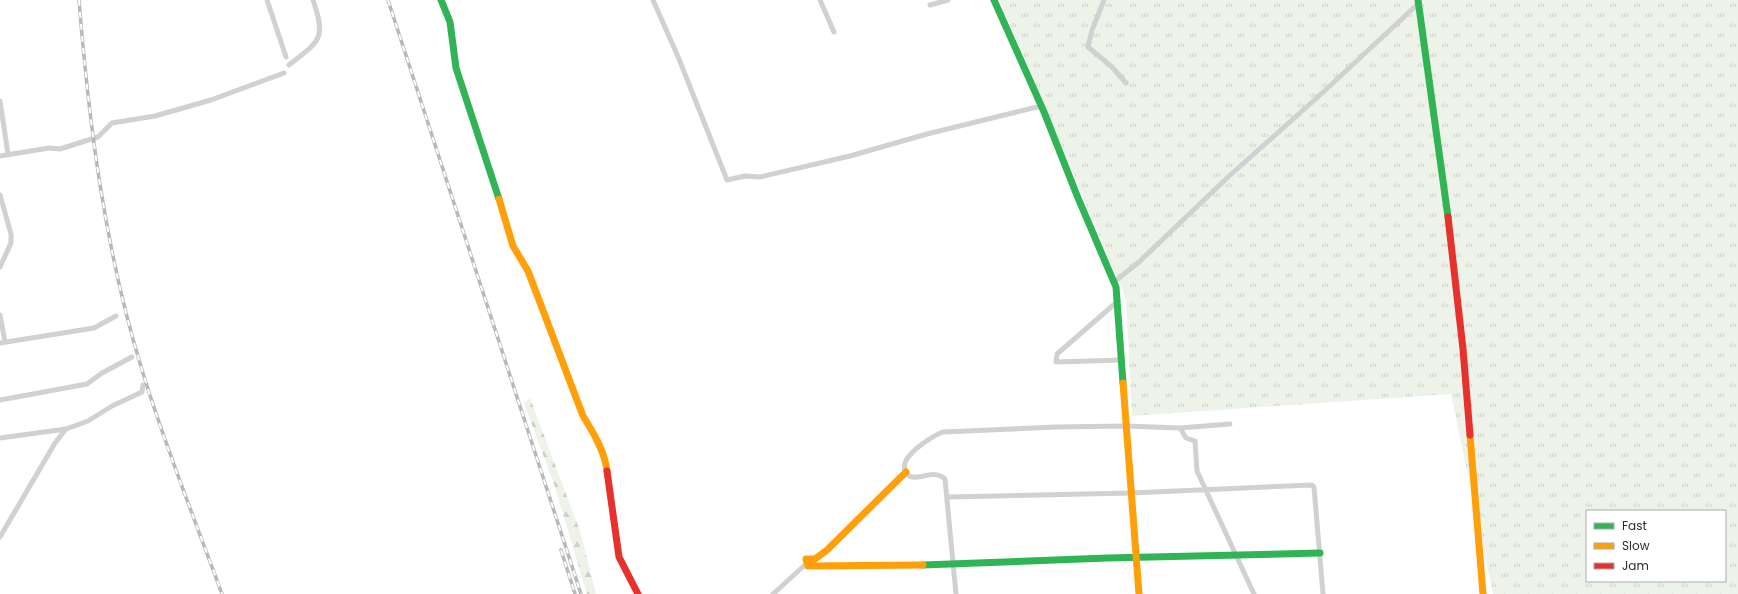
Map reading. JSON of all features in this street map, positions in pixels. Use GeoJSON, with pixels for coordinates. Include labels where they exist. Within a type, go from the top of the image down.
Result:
{"type":"FeatureCollection","features":[{"type":"Feature","properties":{"kind":"street"},"geometry":{"type":"LineString","coordinates":[[268,0],[286,58]]}},
{"type":"Feature","properties":{"kind":"street"},"geometry":{"type":"LineString","coordinates":[[289,65],[309,50],[316,42],[321,30],[320,19],[313,0]]}},
{"type":"Feature","properties":{"kind":"street"},"geometry":{"type":"LineString","coordinates":[[442,0],[450,22],[456,68],[477,130],[492,182],[503,210],[513,246],[530,277],[583,416],[592,429],[606,462],[612,499],[611,509],[619,557],[638,594]]}},
{"type":"Feature","properties":{"kind":"street"},"geometry":{"type":"LineString","coordinates":[[653,0],[679,59],[727,180],[745,176],[760,177],[850,156],[927,134],[1041,106]]}},
{"type":"Feature","properties":{"kind":"street"},"geometry":{"type":"LineString","coordinates":[[820,0],[834,32]]}},
{"type":"Feature","properties":{"kind":"street"},"geometry":{"type":"LineString","coordinates":[[930,5],[948,0]]}},
{"type":"Feature","properties":{"kind":"street"},"geometry":{"type":"LineString","coordinates":[[994,0],[1041,106],[1114,282],[1118,301],[1139,594]]}},
{"type":"Feature","properties":{"kind":"street"},"geometry":{"type":"LineString","coordinates":[[1104,0],[1092,30],[1088,47],[1112,67],[1126,83]]}},
{"type":"Feature","properties":{"kind":"street"},"geometry":{"type":"LineString","coordinates":[[1114,282],[1139,262],[1228,177],[1319,96],[1418,2]]}},
{"type":"Feature","properties":{"kind":"street"},"geometry":{"type":"LineString","coordinates":[[1418,2],[1449,224],[1462,342],[1484,594]]}},
{"type":"Feature","properties":{"kind":"street"},"geometry":{"type":"LineString","coordinates":[[0,156],[49,148],[60,149],[98,137],[112,123],[155,116],[211,100],[284,73]]}},
{"type":"Feature","properties":{"kind":"street"},"geometry":{"type":"LineString","coordinates":[[0,101],[8,154]]}},
{"type":"Feature","properties":{"kind":"street"},"geometry":{"type":"LineString","coordinates":[[0,195],[11,234],[11,243],[0,267]]}},
{"type":"Feature","properties":{"kind":"street"},"geometry":{"type":"LineString","coordinates":[[1118,301],[1057,354],[1056,362],[1122,360]]}},
{"type":"Feature","properties":{"kind":"street"},"geometry":{"type":"LineString","coordinates":[[0,315],[2,343],[94,328],[116,316]]}},
{"type":"Feature","properties":{"kind":"street"},"geometry":{"type":"LineString","coordinates":[[0,400],[87,384],[102,373],[132,357]]}},
{"type":"Feature","properties":{"kind":"street"},"geometry":{"type":"LineString","coordinates":[[0,438],[66,429],[88,421],[112,406],[142,392],[143,385]]}},
{"type":"Feature","properties":{"kind":"street"},"geometry":{"type":"LineString","coordinates":[[956,594],[946,483],[941,476],[933,474],[916,478],[910,476],[906,472],[904,464],[912,452],[936,434],[944,432],[1056,427],[1126,426],[1180,428],[1230,424]]}},
{"type":"Feature","properties":{"kind":"street"},"geometry":{"type":"LineString","coordinates":[[1180,428],[1186,438],[1195,441],[1196,471],[1254,594]]}},
{"type":"Feature","properties":{"kind":"street"},"geometry":{"type":"LineString","coordinates":[[0,537],[55,443],[66,429]]}},
{"type":"Feature","properties":{"kind":"street"},"geometry":{"type":"LineString","coordinates":[[773,594],[806,564],[806,559],[814,559],[827,550],[906,472]]}},
{"type":"Feature","properties":{"kind":"street"},"geometry":{"type":"LineString","coordinates":[[948,497],[1131,493],[1312,485],[1314,487],[1323,594]]}},
{"type":"Feature","properties":{"kind":"street"},"geometry":{"type":"LineString","coordinates":[[806,564],[811,567],[953,565],[1320,553]]}},
{"type":"Feature","properties":{"kind":"green space"},"geometry":{"type":"Polygon","coordinates":[[[1000,0],[1738,0],[1738,594],[1493,594],[1451,394],[1132,416],[1126,299],[1000,0]]]}},
{"type":"Feature","properties":{"kind":"green space"},"geometry":{"type":"Polygon","coordinates":[[[530,398],[580,531],[596,594],[587,594],[555,487],[524,403],[530,398]]]}},
{"type":"Feature","properties":{"kind":"railway"},"geometry":{"type":"LineString","coordinates":[[79,0],[88,94],[100,187],[108,233],[129,325],[170,455],[222,594]]}},
{"type":"Feature","properties":{"kind":"railway"},"geometry":{"type":"LineString","coordinates":[[388,0],[581,594]]}},
{"type":"Feature","properties":{"kind":"railway"},"geometry":{"type":"LineString","coordinates":[[561,550],[575,594]]}},
{"type":"Feature","properties":{"kind":"traffic: fast"},"geometry":{"type":"LineString","coordinates":[[441,0],[450,22],[456,68],[499,199]]}},
{"type":"Feature","properties":{"kind":"traffic: fast"},"geometry":{"type":"LineString","coordinates":[[994,0],[1044,112],[1078,198],[1116,287],[1123,383]]}},
{"type":"Feature","properties":{"kind":"traffic: fast"},"geometry":{"type":"LineString","coordinates":[[1418,0],[1448,217]]}},
{"type":"Feature","properties":{"kind":"traffic: fast"},"geometry":{"type":"LineString","coordinates":[[923,565],[1107,558],[1320,553]]}},
{"type":"Feature","properties":{"kind":"traffic: slow"},"geometry":{"type":"LineString","coordinates":[[499,199],[513,246],[528,271],[583,416],[601,449],[607,471]]}},
{"type":"Feature","properties":{"kind":"traffic: slow"},"geometry":{"type":"LineString","coordinates":[[1123,383],[1139,594]]}},
{"type":"Feature","properties":{"kind":"traffic: slow"},"geometry":{"type":"LineString","coordinates":[[1470,435],[1483,594]]}},
{"type":"Feature","properties":{"kind":"traffic: slow"},"geometry":{"type":"LineString","coordinates":[[906,472],[827,550],[815,559],[806,559],[808,566],[923,565]]}},
{"type":"Feature","properties":{"kind":"traffic: jam"},"geometry":{"type":"LineString","coordinates":[[1448,217],[1463,349],[1470,435]]}},
{"type":"Feature","properties":{"kind":"traffic: jam"},"geometry":{"type":"LineString","coordinates":[[607,471],[619,557],[638,594]]}}]}
